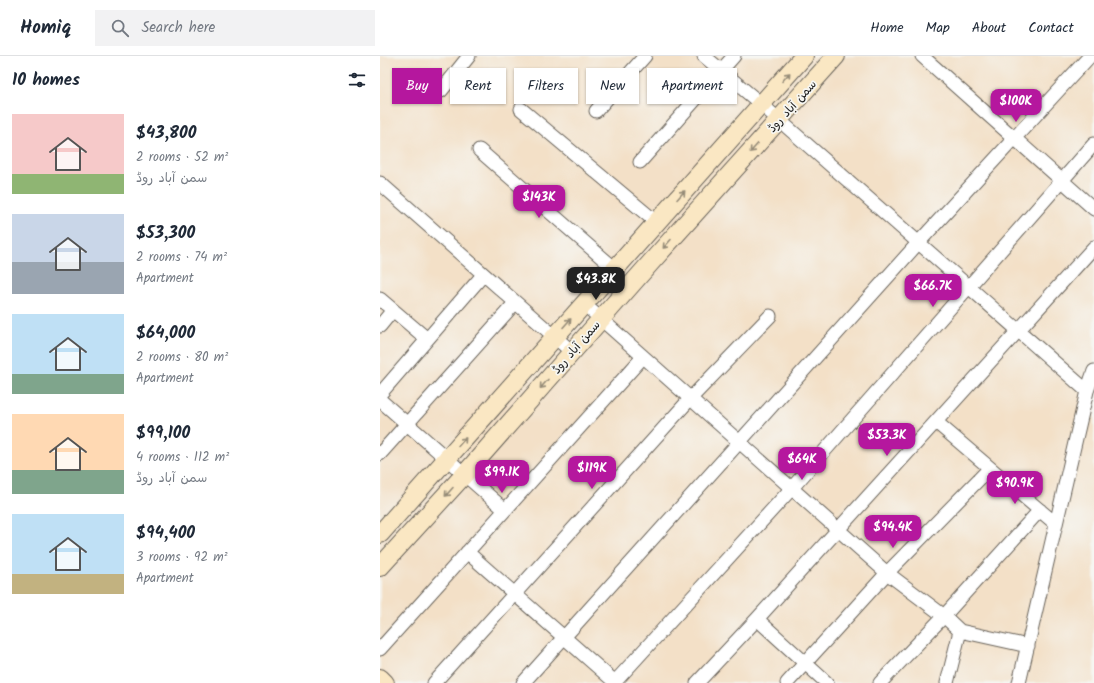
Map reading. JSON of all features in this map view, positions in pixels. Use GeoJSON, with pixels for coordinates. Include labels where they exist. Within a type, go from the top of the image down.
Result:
{"type":"FeatureCollection","features":[{"type":"Feature","properties":{"kind":"street"},"geometry":{"type":"LineString","coordinates":[[442,90],[469,56]]}},
{"type":"Feature","properties":{"kind":"street"},"geometry":{"type":"LineString","coordinates":[[596,111],[645,56]]}},
{"type":"Feature","properties":{"kind":"street"},"geometry":{"type":"LineString","coordinates":[[704,56],[719,68]]}},
{"type":"Feature","properties":{"kind":"street"},"geometry":{"type":"LineString","coordinates":[[723,68],[734,56]]}},
{"type":"Feature","properties":{"kind":"street","name":"سمن آباد روڈ"},"geometry":{"type":"LineString","coordinates":[[380,534],[804,56]]}},
{"type":"Feature","properties":{"kind":"street","name":"سمن آباد روڈ"},"geometry":{"type":"LineString","coordinates":[[380,567],[836,56]]}},
{"type":"Feature","properties":{"kind":"street"},"geometry":{"type":"LineString","coordinates":[[922,56],[1094,209]]}},
{"type":"Feature","properties":{"kind":"street"},"geometry":{"type":"LineString","coordinates":[[523,683],[919,242],[1090,56]]}},
{"type":"Feature","properties":{"kind":"street"},"geometry":{"type":"LineString","coordinates":[[737,84],[1020,330],[1087,391]]}},
{"type":"Feature","properties":{"kind":"street"},"geometry":{"type":"LineString","coordinates":[[640,162],[691,104]]}},
{"type":"Feature","properties":{"kind":"street"},"geometry":{"type":"LineString","coordinates":[[521,109],[656,222]]}},
{"type":"Feature","properties":{"kind":"street"},"geometry":{"type":"LineString","coordinates":[[467,552],[615,683],[792,488],[1094,144]]}},
{"type":"Feature","properties":{"kind":"street"},"geometry":{"type":"LineString","coordinates":[[478,150],[615,269]]}},
{"type":"Feature","properties":{"kind":"street"},"geometry":{"type":"LineString","coordinates":[[380,183],[554,338],[572,352]]}},
{"type":"Feature","properties":{"kind":"street"},"geometry":{"type":"LineString","coordinates":[[697,683],[757,619],[1094,247]]}},
{"type":"Feature","properties":{"kind":"street"},"geometry":{"type":"LineString","coordinates":[[380,394],[483,275]]}},
{"type":"Feature","properties":{"kind":"street"},"geometry":{"type":"LineString","coordinates":[[380,298],[427,339]]}},
{"type":"Feature","properties":{"kind":"street"},"geometry":{"type":"LineString","coordinates":[[380,454],[515,303]]}},
{"type":"Feature","properties":{"kind":"street"},"geometry":{"type":"LineString","coordinates":[[584,304],[887,573],[944,616],[960,631],[1028,646]]}},
{"type":"Feature","properties":{"kind":"street"},"geometry":{"type":"LineString","coordinates":[[380,326],[394,310]]}},
{"type":"Feature","properties":{"kind":"street"},"geometry":{"type":"LineString","coordinates":[[434,683],[690,399],[770,316]]}},
{"type":"Feature","properties":{"kind":"street"},"geometry":{"type":"LineString","coordinates":[[380,649],[643,357]]}},
{"type":"Feature","properties":{"kind":"street"},"geometry":{"type":"LineString","coordinates":[[1019,683],[1087,391],[1094,371]]}},
{"type":"Feature","properties":{"kind":"street"},"geometry":{"type":"LineString","coordinates":[[380,400],[505,510]]}},
{"type":"Feature","properties":{"kind":"street"},"geometry":{"type":"LineString","coordinates":[[936,422],[1056,524]]}},
{"type":"Feature","properties":{"kind":"street"},"geometry":{"type":"LineString","coordinates":[[788,683],[887,573],[990,468]]}},
{"type":"Feature","properties":{"kind":"street"},"geometry":{"type":"LineString","coordinates":[[880,683],[944,616],[1040,510]]}},
{"type":"Feature","properties":{"kind":"street"},"geometry":{"type":"LineString","coordinates":[[757,619],[827,683]]}},
{"type":"Feature","properties":{"kind":"street"},"geometry":{"type":"LineString","coordinates":[[946,683],[960,631]]}},
{"type":"Feature","properties":{"kind":"street"},"geometry":{"type":"LineString","coordinates":[[380,678],[385,683]]}}]}
